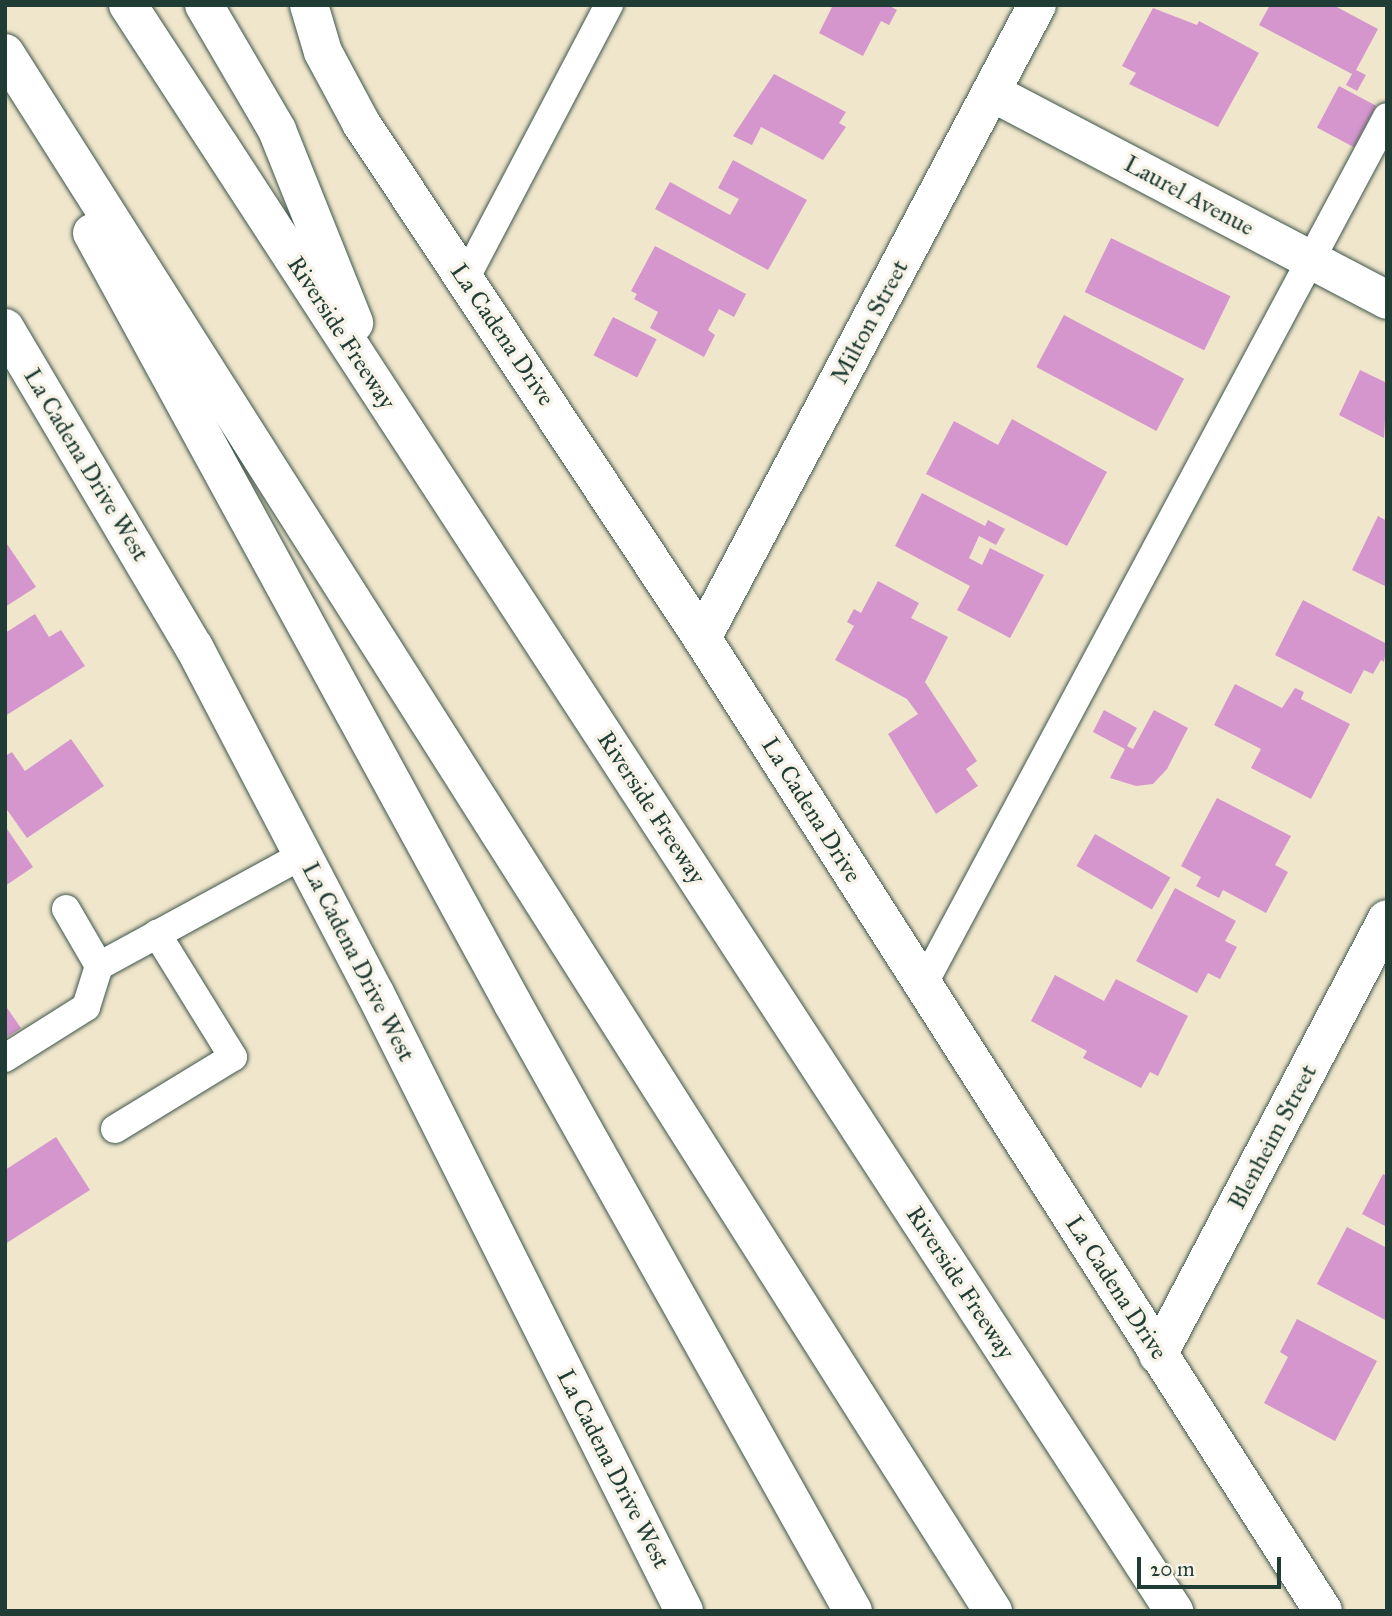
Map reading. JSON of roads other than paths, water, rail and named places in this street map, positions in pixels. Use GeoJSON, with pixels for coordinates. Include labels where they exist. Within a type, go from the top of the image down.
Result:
{"type":"FeatureCollection","features":[{"type":"Feature","properties":{"kind":"main road","name":"Riverside Freeway"},"geometry":{"type":"LineString","coordinates":[[128,5],[1174,1611]]}},
{"type":"Feature","properties":{"kind":"main road"},"geometry":{"type":"LineString","coordinates":[[204,5],[277,130],[386,402]]}},
{"type":"Feature","properties":{"kind":"main road","name":"La Cadena Drive"},"geometry":{"type":"LineString","coordinates":[[309,5],[323,52],[361,123],[702,638],[1323,1611]]}},
{"type":"Feature","properties":{"kind":"main road","name":"Milton Street"},"geometry":{"type":"LineString","coordinates":[[702,638],[1037,5]]}},
{"type":"Feature","properties":{"kind":"main road"},"geometry":{"type":"LineString","coordinates":[[5,52],[993,1611]]}},
{"type":"Feature","properties":{"kind":"main road"},"geometry":{"type":"LineString","coordinates":[[5,75],[513,1004],[853,1611]]}},
{"type":"Feature","properties":{"kind":"main road","name":"Laurel Avenue"},"geometry":{"type":"LineString","coordinates":[[991,92],[1387,300]]}},
{"type":"Feature","properties":{"kind":"main road","name":"La Cadena Drive West"},"geometry":{"type":"LineString","coordinates":[[5,328],[194,648],[303,855],[684,1611]]}},
{"type":"Feature","properties":{"kind":"main road","name":"Blenheim Street"},"geometry":{"type":"LineString","coordinates":[[1158,1355],[1387,919]]}},
{"type":"Feature","properties":{"kind":"main road"},"geometry":{"type":"LineString","coordinates":[[922,1502],[984,1611]]}},
{"type":"Feature","properties":{"kind":"lane"},"geometry":{"type":"LineString","coordinates":[[465,279],[609,5]]}},
{"type":"Feature","properties":{"kind":"lane"},"geometry":{"type":"LineString","coordinates":[[923,985],[1387,117]]}},
{"type":"Feature","properties":{"kind":"lane"},"geometry":{"type":"LineString","coordinates":[[5,1058],[86,1007],[99,966],[303,855]]}},
{"type":"Feature","properties":{"kind":"lane"},"geometry":{"type":"LineString","coordinates":[[66,909],[99,966]]}},
{"type":"Feature","properties":{"kind":"lane"},"geometry":{"type":"LineString","coordinates":[[115,1129],[233,1057],[157,934]]}}]}
